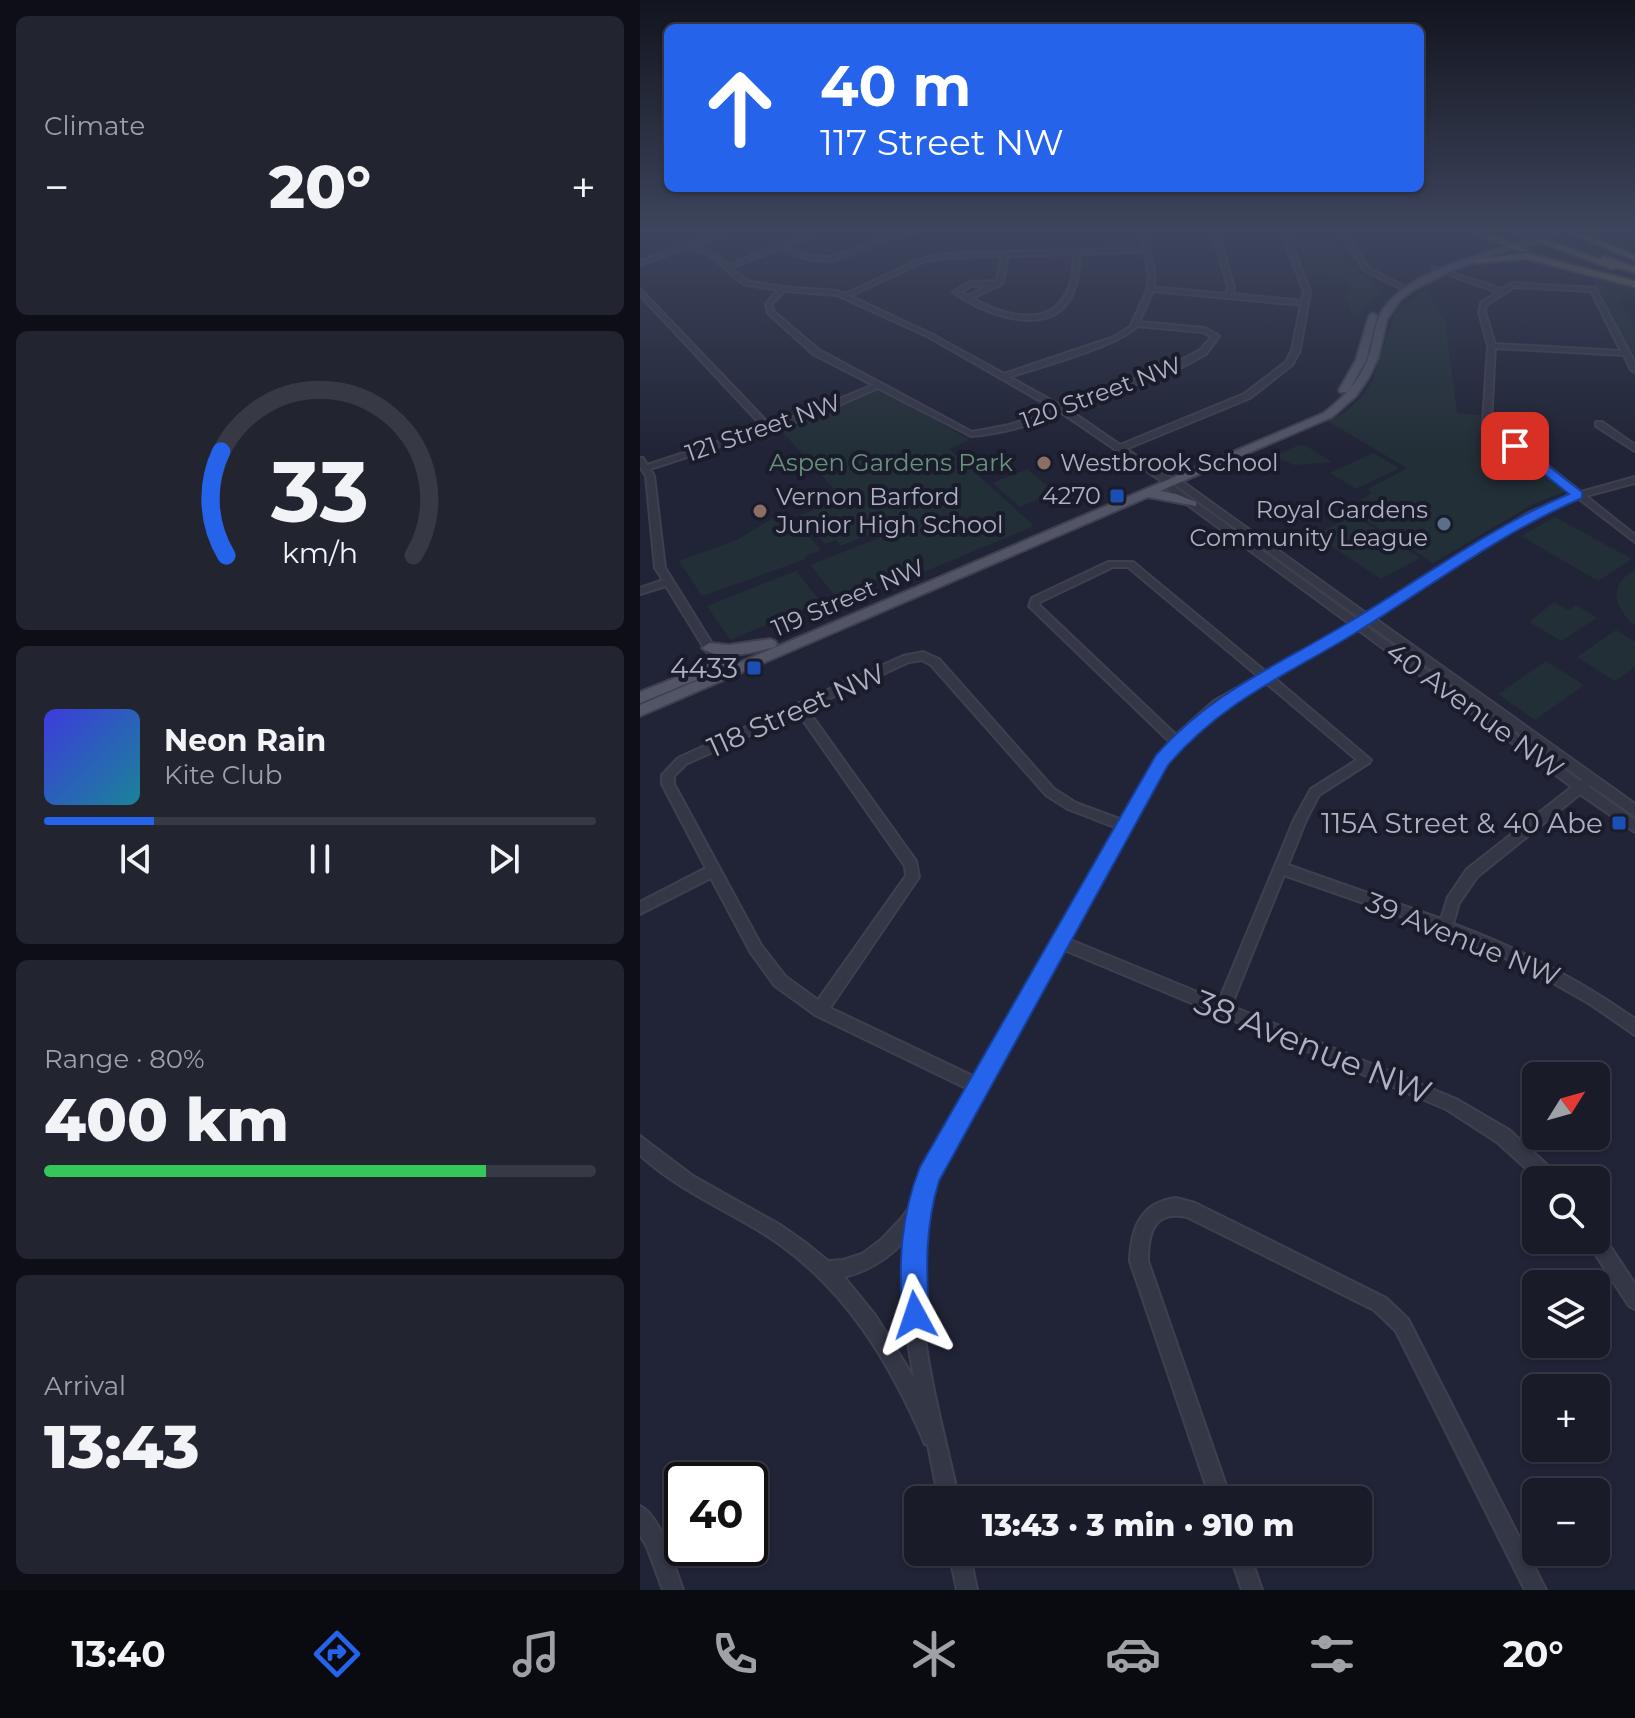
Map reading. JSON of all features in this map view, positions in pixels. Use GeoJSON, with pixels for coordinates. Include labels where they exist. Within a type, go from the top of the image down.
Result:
{"type":"FeatureCollection","features":[{"type":"Feature","properties":{"kind":"main road","name":"119 Street NW"},"geometry":{"type":"LineString","coordinates":[[640,711],[770,644],[1169,482],[1301,420],[1336,398],[1354,377],[1377,308],[1383,303]]}},
{"type":"Feature","properties":{"kind":"main road","name":"119 Street NW"},"geometry":{"type":"LineString","coordinates":[[640,698],[723,670],[1149,494],[1169,482],[1200,473],[1319,420],[1346,402],[1366,378],[1387,309],[1392,303]]}},
{"type":"Feature","properties":{"kind":"main road"},"geometry":{"type":"LineString","coordinates":[[1149,494],[1194,500],[1193,484],[1200,473]]}},
{"type":"Feature","properties":{"kind":"main road"},"geometry":{"type":"LineString","coordinates":[[709,648],[729,650],[770,644]]}},
{"type":"Feature","properties":{"kind":"street"},"geometry":{"type":"LineString","coordinates":[[651,303],[768,428]]}},
{"type":"Feature","properties":{"kind":"street"},"geometry":{"type":"LineString","coordinates":[[771,303],[768,307],[771,314],[816,352],[879,385]]}},
{"type":"Feature","properties":{"kind":"street","name":"40 Avenue NW"},"geometry":{"type":"LineString","coordinates":[[860,303],[956,348],[1061,408],[1169,482],[1585,782],[1635,811]]}},
{"type":"Feature","properties":{"kind":"street"},"geometry":{"type":"LineString","coordinates":[[980,303],[1026,321],[1065,303]]}},
{"type":"Feature","properties":{"kind":"street"},"geometry":{"type":"LineString","coordinates":[[1005,376],[1116,338],[1136,324],[1145,303]]}},
{"type":"Feature","properties":{"kind":"street"},"geometry":{"type":"LineString","coordinates":[[1120,448],[1258,389],[1292,359],[1305,303]]}},
{"type":"Feature","properties":{"kind":"street"},"geometry":{"type":"LineString","coordinates":[[1484,303],[1482,312],[1492,346],[1486,419],[1494,429],[1635,539]]}},
{"type":"Feature","properties":{"kind":"street"},"geometry":{"type":"LineString","coordinates":[[1600,303],[1635,370]]}},
{"type":"Feature","properties":{"kind":"street","name":"120 Street NW"},"geometry":{"type":"LineString","coordinates":[[879,385],[971,434],[983,435],[1185,363],[1211,345],[1216,335],[1212,332],[1136,324]]}},
{"type":"Feature","properties":{"kind":"street"},"geometry":{"type":"LineString","coordinates":[[1492,346],[1626,353]]}},
{"type":"Feature","properties":{"kind":"street","name":"121 Street NW"},"geometry":{"type":"LineString","coordinates":[[643,464],[768,428],[879,385]]}},
{"type":"Feature","properties":{"kind":"street"},"geometry":{"type":"LineString","coordinates":[[1599,424],[1635,449]]}},
{"type":"Feature","properties":{"kind":"street"},"geometry":{"type":"LineString","coordinates":[[643,464],[650,479],[657,560],[667,582],[723,670]]}},
{"type":"Feature","properties":{"kind":"street"},"geometry":{"type":"LineString","coordinates":[[947,1486],[913,1294],[912,1252],[918,1210],[929,1176],[1058,941],[1177,742],[1218,704],[1361,621],[1531,515],[1578,495],[1635,480]]}},
{"type":"Feature","properties":{"kind":"street"},"geometry":{"type":"LineString","coordinates":[[1177,742],[1033,603],[1039,597],[1123,562],[1134,566],[1365,760],[1315,792],[1222,1010]]}},
{"type":"Feature","properties":{"kind":"street"},"geometry":{"type":"LineString","coordinates":[[640,591],[667,582]]}},
{"type":"Feature","properties":{"kind":"street","name":"118 Street NW"},"geometry":{"type":"LineString","coordinates":[[714,870],[668,784],[671,771],[682,761],[907,659],[923,656],[935,662],[1050,792],[1072,806],[1124,826]]}},
{"type":"Feature","properties":{"kind":"street"},"geometry":{"type":"LineString","coordinates":[[801,708],[911,865],[913,877],[820,1010]]}},
{"type":"Feature","properties":{"kind":"street"},"geometry":{"type":"LineString","coordinates":[[1445,928],[1453,901],[1472,873],[1585,782]]}},
{"type":"Feature","properties":{"kind":"street","name":"40 Avenue NW"},"geometry":{"type":"LineString","coordinates":[[1585,782],[1635,827]]}},
{"type":"Feature","properties":{"kind":"street","name":"39 Avenue NW"},"geometry":{"type":"LineString","coordinates":[[1281,868],[1445,928],[1548,971],[1635,1028]]}},
{"type":"Feature","properties":{"kind":"street"},"geometry":{"type":"LineString","coordinates":[[640,908],[714,870],[770,970],[794,994],[820,1010],[978,1086]]}},
{"type":"Feature","properties":{"kind":"street","name":"38 Avenue NW"},"geometry":{"type":"LineString","coordinates":[[1058,941],[1451,1104],[1503,1136],[1536,1166]]}},
{"type":"Feature","properties":{"kind":"street"},"geometry":{"type":"LineString","coordinates":[[640,1144],[682,1179],[773,1231],[828,1270],[891,1356],[942,1460]]}},
{"type":"Feature","properties":{"kind":"street"},"geometry":{"type":"LineString","coordinates":[[1216,1486],[1139,1261],[1141,1235],[1156,1210],[1171,1204],[1189,1209],[1380,1304],[1392,1314],[1421,1357],[1536,1590]]}},
{"type":"Feature","properties":{"kind":"street"},"geometry":{"type":"LineString","coordinates":[[828,1270],[855,1268],[873,1259],[893,1241],[918,1210]]}},
{"type":"Feature","properties":{"kind":"street"},"geometry":{"type":"LineString","coordinates":[[1605,1254],[1635,1300]]}},
{"type":"Feature","properties":{"kind":"street"},"geometry":{"type":"LineString","coordinates":[[640,1516],[655,1541],[673,1590]]}},
{"type":"Feature","properties":{"kind":"street"},"geometry":{"type":"LineString","coordinates":[[962,1566],[967,1590]]}},
{"type":"Feature","properties":{"kind":"street"},"geometry":{"type":"LineString","coordinates":[[1244,1566],[1252,1590]]}},
{"type":"Feature","properties":{"kind":"green space"},"geometry":{"type":"Polygon","coordinates":[[[1348,303],[1370,303],[1359,314],[1351,313],[1348,303]]]}},
{"type":"Feature","properties":{"kind":"green space"},"geometry":{"type":"Polygon","coordinates":[[[1406,303],[1434,303],[1445,320],[1457,413],[1479,415],[1488,433],[1565,492],[1533,504],[1433,563],[1360,516],[1361,500],[1372,493],[1368,489],[1407,468],[1327,421],[1346,412],[1372,382],[1395,311],[1406,303]]]}},
{"type":"Feature","properties":{"kind":"green space"},"geometry":{"type":"Polygon","coordinates":[[[1604,303],[1622,303],[1635,326],[1635,361],[1604,303]]]}},
{"type":"Feature","properties":{"kind":"green space","name":"Aspen Gardens Park"},"geometry":{"type":"Polygon","coordinates":[[[878,388],[970,440],[949,449],[1034,526],[914,576],[906,568],[836,597],[810,565],[879,538],[874,533],[840,546],[837,540],[825,544],[800,515],[843,499],[779,428],[878,388]]]}},
{"type":"Feature","properties":{"kind":"green space"},"geometry":{"type":"Polygon","coordinates":[[[1299,445],[1332,462],[1294,465],[1273,456],[1299,445]]]}},
{"type":"Feature","properties":{"kind":"green space"},"geometry":{"type":"Polygon","coordinates":[[[1373,453],[1399,468],[1356,489],[1330,473],[1373,453]]]}},
{"type":"Feature","properties":{"kind":"green space"},"geometry":{"type":"Polygon","coordinates":[[[1027,469],[1055,492],[1020,507],[993,483],[1027,469]]]}},
{"type":"Feature","properties":{"kind":"green space"},"geometry":{"type":"Polygon","coordinates":[[[1354,515],[1420,558],[1381,579],[1315,535],[1354,515]]]}},
{"type":"Feature","properties":{"kind":"green space"},"geometry":{"type":"Polygon","coordinates":[[[1555,517],[1632,559],[1598,581],[1521,536],[1555,517]]]}},
{"type":"Feature","properties":{"kind":"green space"},"geometry":{"type":"Polygon","coordinates":[[[773,518],[778,524],[794,519],[821,550],[804,557],[806,559],[702,596],[679,561],[737,540],[773,518]]]}},
{"type":"Feature","properties":{"kind":"green space"},"geometry":{"type":"Polygon","coordinates":[[[1635,570],[1635,626],[1618,604],[1617,589],[1620,582],[1635,570]]]}},
{"type":"Feature","properties":{"kind":"green space"},"geometry":{"type":"Polygon","coordinates":[[[796,571],[821,602],[730,640],[707,606],[796,571]]]}},
{"type":"Feature","properties":{"kind":"green space"},"geometry":{"type":"Polygon","coordinates":[[[1554,602],[1568,610],[1576,605],[1597,618],[1561,641],[1529,622],[1554,602]]]}},
{"type":"Feature","properties":{"kind":"green space"},"geometry":{"type":"Polygon","coordinates":[[[1616,630],[1635,642],[1635,667],[1615,681],[1577,657],[1616,630]]]}},
{"type":"Feature","properties":{"kind":"green space"},"geometry":{"type":"Polygon","coordinates":[[[1546,661],[1584,685],[1535,720],[1498,694],[1546,661]]]}},
{"type":"Feature","properties":{"kind":"place","name":"Westbrook School"},"geometry":{"type":"Point","coordinates":[1044,463]}},
{"type":"Feature","properties":{"kind":"place","name":"4270"},"geometry":{"type":"Point","coordinates":[1117,496]}},
{"type":"Feature","properties":{"kind":"place","name":"Vernon Barford Junior High School"},"geometry":{"type":"Point","coordinates":[760,511]}},
{"type":"Feature","properties":{"kind":"place","name":"Royal Gardens Community League"},"geometry":{"type":"Point","coordinates":[1444,524]}},
{"type":"Feature","properties":{"kind":"place","name":"4433"},"geometry":{"type":"Point","coordinates":[754,668]}},
{"type":"Feature","properties":{"kind":"place","name":"115A Street & 40 Abe"},"geometry":{"type":"Point","coordinates":[1619,823]}},
{"type":"Feature","properties":{"kind":"route"},"geometry":{"type":"LineString","coordinates":[[915,1315],[912,1252],[918,1210],[929,1176],[1162,760],[1191,727],[1228,698],[1350,629],[1531,515],[1578,495],[1515,446]]}}]}
